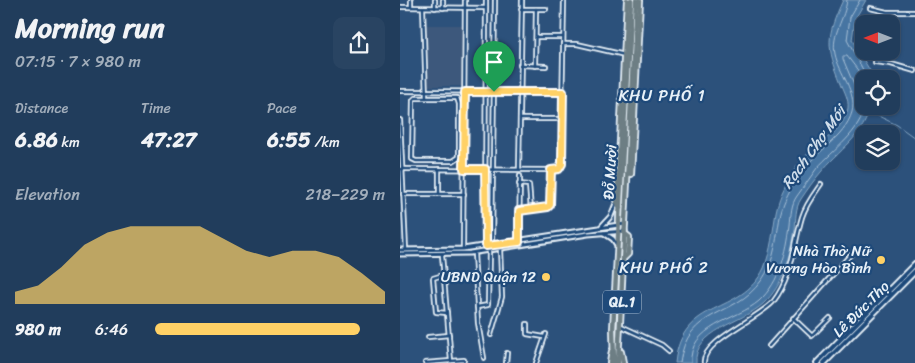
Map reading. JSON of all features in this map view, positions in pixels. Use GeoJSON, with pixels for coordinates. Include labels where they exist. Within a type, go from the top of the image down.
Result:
{"type":"FeatureCollection","features":[{"type":"Feature","properties":{"kind":"highway","name":"Đỗ Mười"},"geometry":{"type":"LineString","coordinates":[[617,201],[629,0]]}},
{"type":"Feature","properties":{"kind":"highway","name":"Đỗ Mười"},"geometry":{"type":"LineString","coordinates":[[616,362],[613,345],[617,246],[621,209],[629,0]]}},
{"type":"Feature","properties":{"kind":"highway","name":"Đỗ Mười"},"geometry":{"type":"LineString","coordinates":[[616,362],[620,345],[629,185],[636,0]]}},
{"type":"Feature","properties":{"kind":"highway","name":"Đỗ Mười"},"geometry":{"type":"LineString","coordinates":[[629,185],[633,157],[640,0]]}},
{"type":"Feature","properties":{"kind":"highway","name":"QL.1"},"geometry":{"type":"LineString","coordinates":[[617,201],[621,209]]}},
{"type":"Feature","properties":{"kind":"main road","name":"Lê Đức Thọ"},"geometry":{"type":"LineString","coordinates":[[824,363],[915,265]]}},
{"type":"Feature","properties":{"kind":"main road","name":"Lê Đức Thọ"},"geometry":{"type":"LineString","coordinates":[[818,363],[915,271]]}},
{"type":"Feature","properties":{"kind":"street"},"geometry":{"type":"LineString","coordinates":[[411,0],[411,7]]}},
{"type":"Feature","properties":{"kind":"street"},"geometry":{"type":"LineString","coordinates":[[435,0],[435,8]]}},
{"type":"Feature","properties":{"kind":"street"},"geometry":{"type":"LineString","coordinates":[[443,0],[443,8]]}},
{"type":"Feature","properties":{"kind":"street"},"geometry":{"type":"LineString","coordinates":[[463,249],[465,0]]}},
{"type":"Feature","properties":{"kind":"street"},"geometry":{"type":"LineString","coordinates":[[486,0],[486,246]]}},
{"type":"Feature","properties":{"kind":"street"},"geometry":{"type":"LineString","coordinates":[[492,246],[495,0]]}},
{"type":"Feature","properties":{"kind":"street"},"geometry":{"type":"LineString","coordinates":[[520,169],[522,0]]}},
{"type":"Feature","properties":{"kind":"street"},"geometry":{"type":"LineString","coordinates":[[401,169],[551,170],[561,168],[564,0]]}},
{"type":"Feature","properties":{"kind":"street"},"geometry":{"type":"LineString","coordinates":[[400,7],[486,8]]}},
{"type":"Feature","properties":{"kind":"street"},"geometry":{"type":"LineString","coordinates":[[423,8],[426,98]]}},
{"type":"Feature","properties":{"kind":"street"},"geometry":{"type":"LineString","coordinates":[[870,8],[887,12],[915,12]]}},
{"type":"Feature","properties":{"kind":"street"},"geometry":{"type":"LineString","coordinates":[[522,9],[546,9]]}},
{"type":"Feature","properties":{"kind":"street"},"geometry":{"type":"LineString","coordinates":[[535,66],[536,9]]}},
{"type":"Feature","properties":{"kind":"street"},"geometry":{"type":"LineString","coordinates":[[536,37],[563,37]]}},
{"type":"Feature","properties":{"kind":"street"},"geometry":{"type":"LineString","coordinates":[[563,44],[577,44],[625,55]]}},
{"type":"Feature","properties":{"kind":"street"},"geometry":{"type":"LineString","coordinates":[[875,62],[891,64],[915,71]]}},
{"type":"Feature","properties":{"kind":"street"},"geometry":{"type":"LineString","coordinates":[[520,65],[546,66]]}},
{"type":"Feature","properties":{"kind":"street"},"geometry":{"type":"LineString","coordinates":[[400,91],[563,92]]}},
{"type":"Feature","properties":{"kind":"street"},"geometry":{"type":"LineString","coordinates":[[415,98],[426,98],[457,98],[459,104],[459,157],[453,161],[416,162],[412,159],[413,100],[415,98]]}},
{"type":"Feature","properties":{"kind":"street"},"geometry":{"type":"LineString","coordinates":[[520,119],[563,119]]}},
{"type":"Feature","properties":{"kind":"street"},"geometry":{"type":"LineString","coordinates":[[400,120],[406,252]]}},
{"type":"Feature","properties":{"kind":"street"},"geometry":{"type":"LineString","coordinates":[[439,169],[439,194]]}},
{"type":"Feature","properties":{"kind":"street"},"geometry":{"type":"LineString","coordinates":[[519,211],[548,207],[550,205],[551,170]]}},
{"type":"Feature","properties":{"kind":"street"},"geometry":{"type":"LineString","coordinates":[[519,242],[520,176]]}},
{"type":"Feature","properties":{"kind":"street"},"geometry":{"type":"LineString","coordinates":[[520,184],[530,185],[530,210]]}},
{"type":"Feature","properties":{"kind":"street"},"geometry":{"type":"LineString","coordinates":[[704,363],[706,353],[718,340],[756,316],[772,303],[784,286],[796,249],[802,217],[821,184]]}},
{"type":"Feature","properties":{"kind":"street"},"geometry":{"type":"LineString","coordinates":[[403,194],[464,194]]}},
{"type":"Feature","properties":{"kind":"street"},"geometry":{"type":"LineString","coordinates":[[601,228],[611,216],[617,201]]}},
{"type":"Feature","properties":{"kind":"street"},"geometry":{"type":"LineString","coordinates":[[400,224],[405,224]]}},
{"type":"Feature","properties":{"kind":"street"},"geometry":{"type":"LineString","coordinates":[[400,254],[492,246],[626,224]]}},
{"type":"Feature","properties":{"kind":"street"},"geometry":{"type":"LineString","coordinates":[[400,250],[442,255],[474,253],[604,232],[626,232]]}},
{"type":"Feature","properties":{"kind":"street"},"geometry":{"type":"LineString","coordinates":[[604,232],[613,239],[617,246]]}},
{"type":"Feature","properties":{"kind":"street"},"geometry":{"type":"LineString","coordinates":[[491,335],[502,297],[500,248]]}},
{"type":"Feature","properties":{"kind":"street"},"geometry":{"type":"LineString","coordinates":[[477,307],[488,305],[489,250]]}},
{"type":"Feature","properties":{"kind":"street"},"geometry":{"type":"LineString","coordinates":[[474,253],[477,307],[484,358]]}},
{"type":"Feature","properties":{"kind":"street"},"geometry":{"type":"LineString","coordinates":[[769,346],[851,254]]}},
{"type":"Feature","properties":{"kind":"street"},"geometry":{"type":"LineString","coordinates":[[442,255],[451,361]]}},
{"type":"Feature","properties":{"kind":"street"},"geometry":{"type":"LineString","coordinates":[[443,275],[433,278],[434,306],[436,312],[447,313]]}},
{"type":"Feature","properties":{"kind":"street"},"geometry":{"type":"LineString","coordinates":[[793,318],[812,336],[830,318]]}},
{"type":"Feature","properties":{"kind":"street"},"geometry":{"type":"LineString","coordinates":[[527,324],[528,334],[545,336],[536,363]]}},
{"type":"Feature","properties":{"kind":"street"},"geometry":{"type":"LineString","coordinates":[[621,326],[662,345],[669,351]]}},
{"type":"Feature","properties":{"kind":"street"},"geometry":{"type":"LineString","coordinates":[[428,337],[449,336]]}},
{"type":"Feature","properties":{"kind":"street"},"geometry":{"type":"LineString","coordinates":[[506,363],[507,353]]}},
{"type":"Feature","properties":{"kind":"street"},"geometry":{"type":"LineString","coordinates":[[425,363],[464,360]]}},
{"type":"Feature","properties":{"kind":"shaded area"},"geometry":{"type":"Polygon","coordinates":[[[427,25],[462,25],[462,86],[427,86],[427,25]]]}},
{"type":"Feature","properties":{"kind":"water"},"geometry":{"type":"Polygon","coordinates":[[[843,0],[866,0],[857,15],[855,15],[852,40],[855,45],[855,60],[864,60],[870,70],[855,70],[855,115],[867,115],[863,125],[855,125],[855,136],[818,175],[799,202],[789,259],[781,279],[770,296],[763,304],[721,328],[702,343],[697,352],[696,363],[675,363],[680,342],[689,327],[700,317],[741,294],[754,283],[764,268],[770,248],[777,206],[789,179],[801,161],[835,131],[845,116],[848,101],[836,70],[831,50],[830,42],[833,23],[843,0]]]}},
{"type":"Feature","properties":{"kind":"waterway"},"geometry":{"type":"LineString","coordinates":[[876,115],[897,125],[915,138]]}},
{"type":"Feature","properties":{"kind":"place","name":"Nhà Thờ Nữ Vương Hòa Bình"},"geometry":{"type":"Point","coordinates":[881,260]}},
{"type":"Feature","properties":{"kind":"place","name":"UBND Quận 12"},"geometry":{"type":"Point","coordinates":[546,277]}},
{"type":"Feature","properties":{"kind":"district","name":"KHU PHỐ 1"},"geometry":{"type":"Point","coordinates":[662,95]}},
{"type":"Feature","properties":{"kind":"district","name":"KHU PHỐ 2"},"geometry":{"type":"Point","coordinates":[664,267]}},
{"type":"Feature","properties":{"kind":"route"},"geometry":{"type":"LineString","coordinates":[[465,92],[494,92],[563,92],[562,164],[559,169],[551,170],[550,205],[548,207],[519,211],[519,242],[486,246],[485,169],[464,169],[465,92]]}},
{"type":"Feature","properties":{"kind":"water label","name":"Rạch Chợ Mới"},"geometry":{"type":"Point","coordinates":[813,147]}}]}
